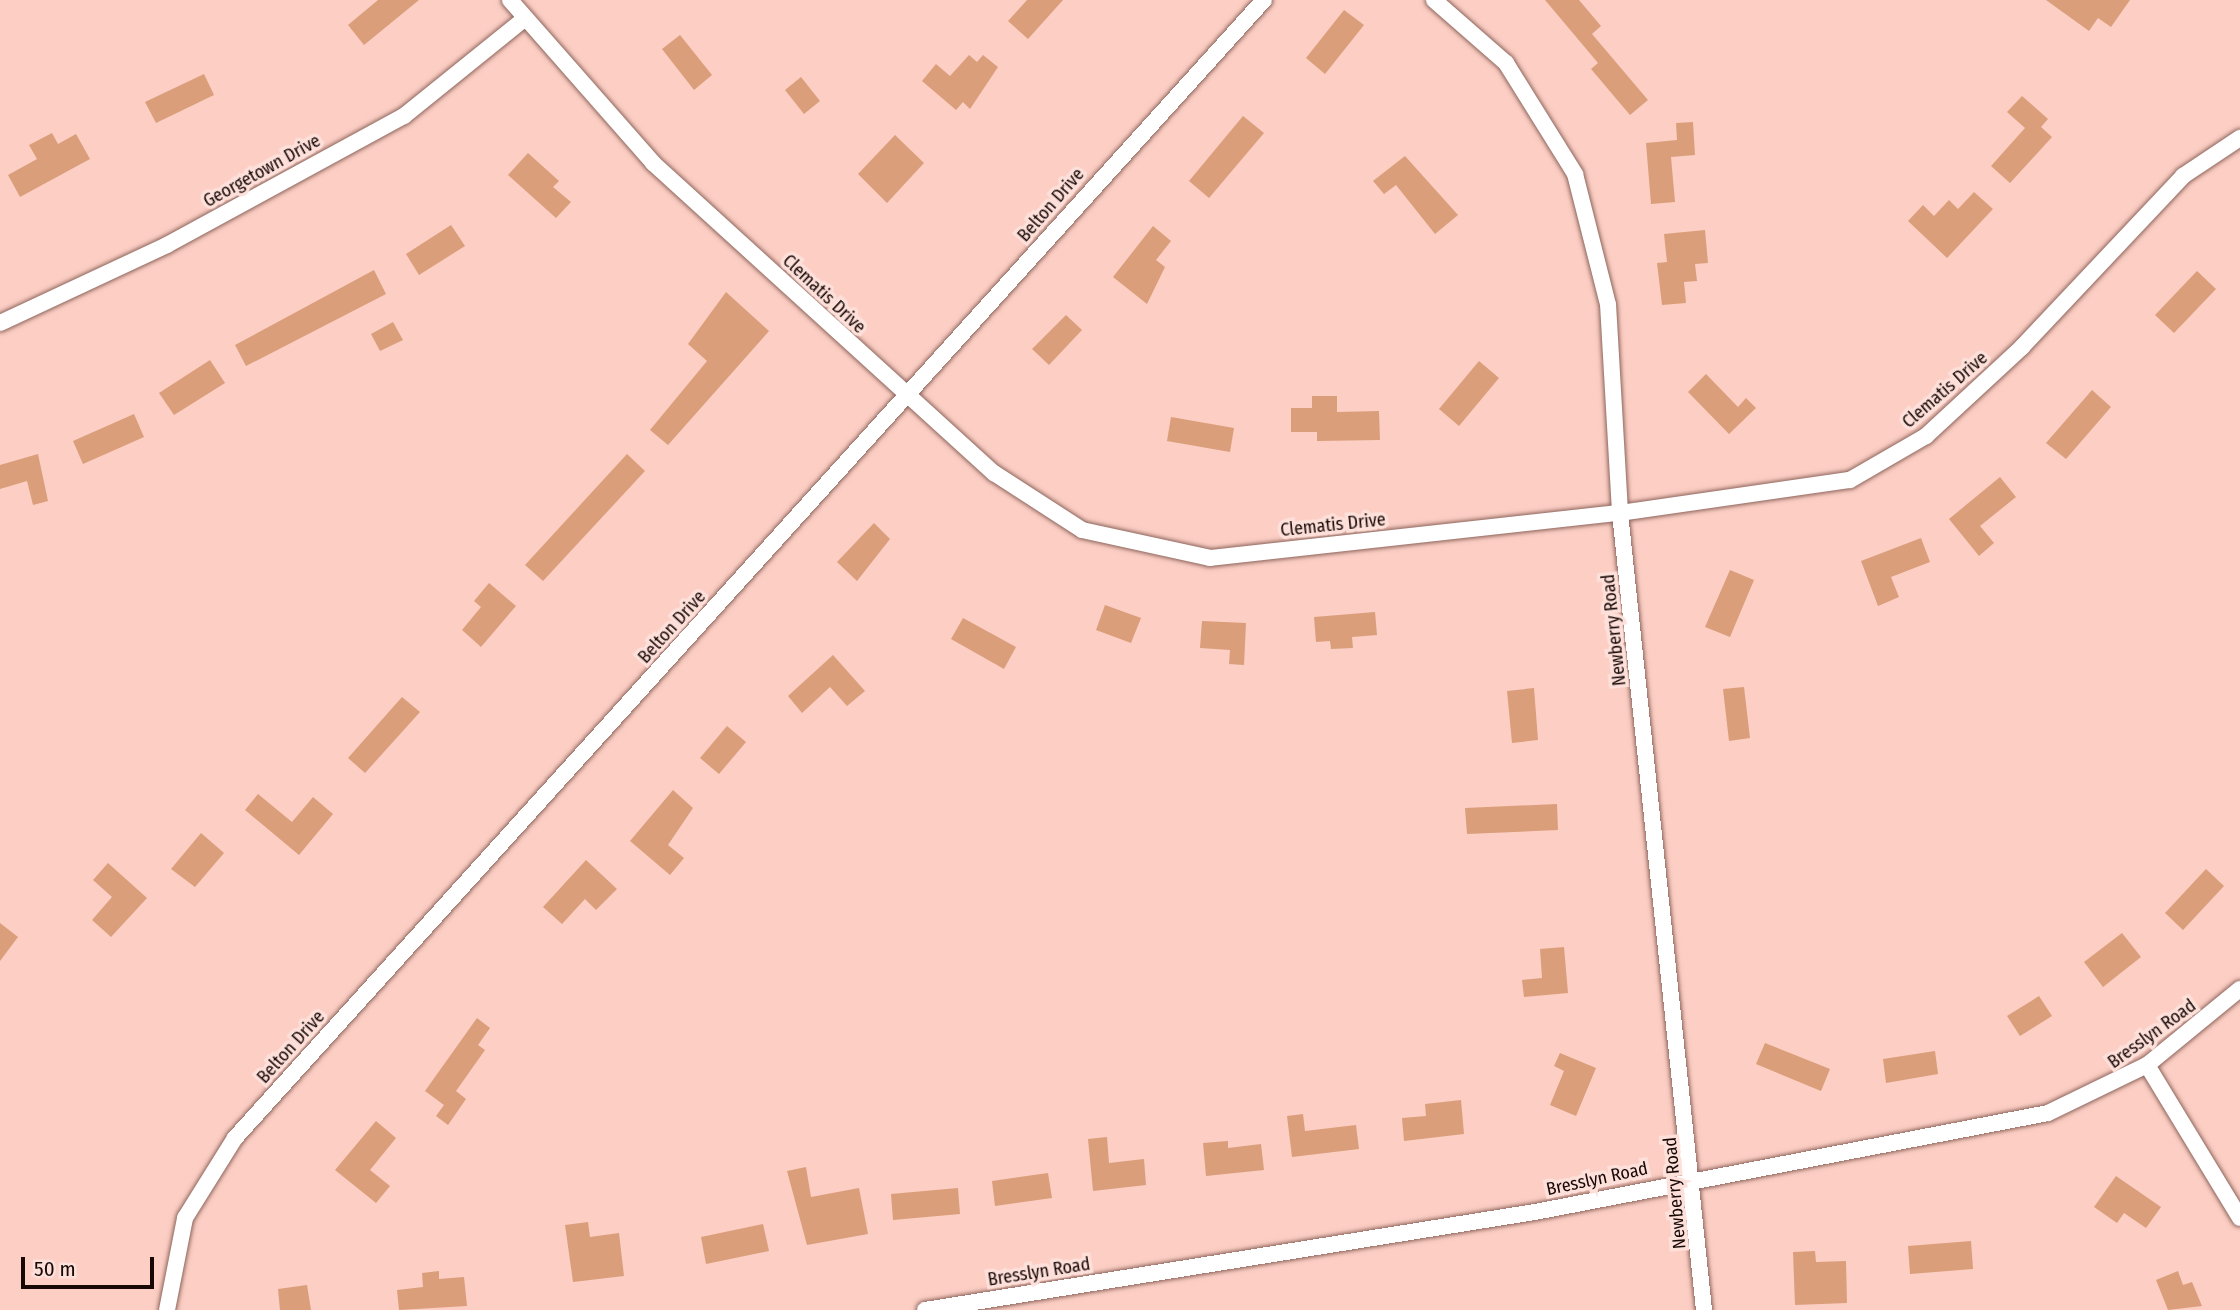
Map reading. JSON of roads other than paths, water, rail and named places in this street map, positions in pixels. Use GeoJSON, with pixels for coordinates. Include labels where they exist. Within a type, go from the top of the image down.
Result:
{"type":"FeatureCollection","features":[{"type":"Feature","properties":{"kind":"street","name":"Clematis Drive"},"geometry":{"type":"LineString","coordinates":[[510,0],[523,20],[653,163],[907,397],[1046,511],[1103,538],[1158,551],[1210,558],[1620,513],[1850,480],[1926,436],[2022,347],[2183,176],[2240,138]]}},
{"type":"Feature","properties":{"kind":"street","name":"Belton Drive"},"geometry":{"type":"LineString","coordinates":[[167,1310],[185,1219],[235,1138],[1264,0]]}},
{"type":"Feature","properties":{"kind":"street","name":"Newberry Road"},"geometry":{"type":"LineString","coordinates":[[1434,0],[1506,63],[1575,174],[1608,304],[1620,513],[1694,1179],[1704,1310]]}},
{"type":"Feature","properties":{"kind":"street","name":"Georgetown Drive"},"geometry":{"type":"LineString","coordinates":[[0,323],[167,244],[404,116],[523,20]]}},
{"type":"Feature","properties":{"kind":"street","name":"Bresslyn Road"},"geometry":{"type":"LineString","coordinates":[[925,1310],[1535,1212],[1694,1179],[2048,1114],[2147,1065],[2240,989]]}},
{"type":"Feature","properties":{"kind":"street"},"geometry":{"type":"LineString","coordinates":[[2147,1065],[2240,1218]]}}]}
